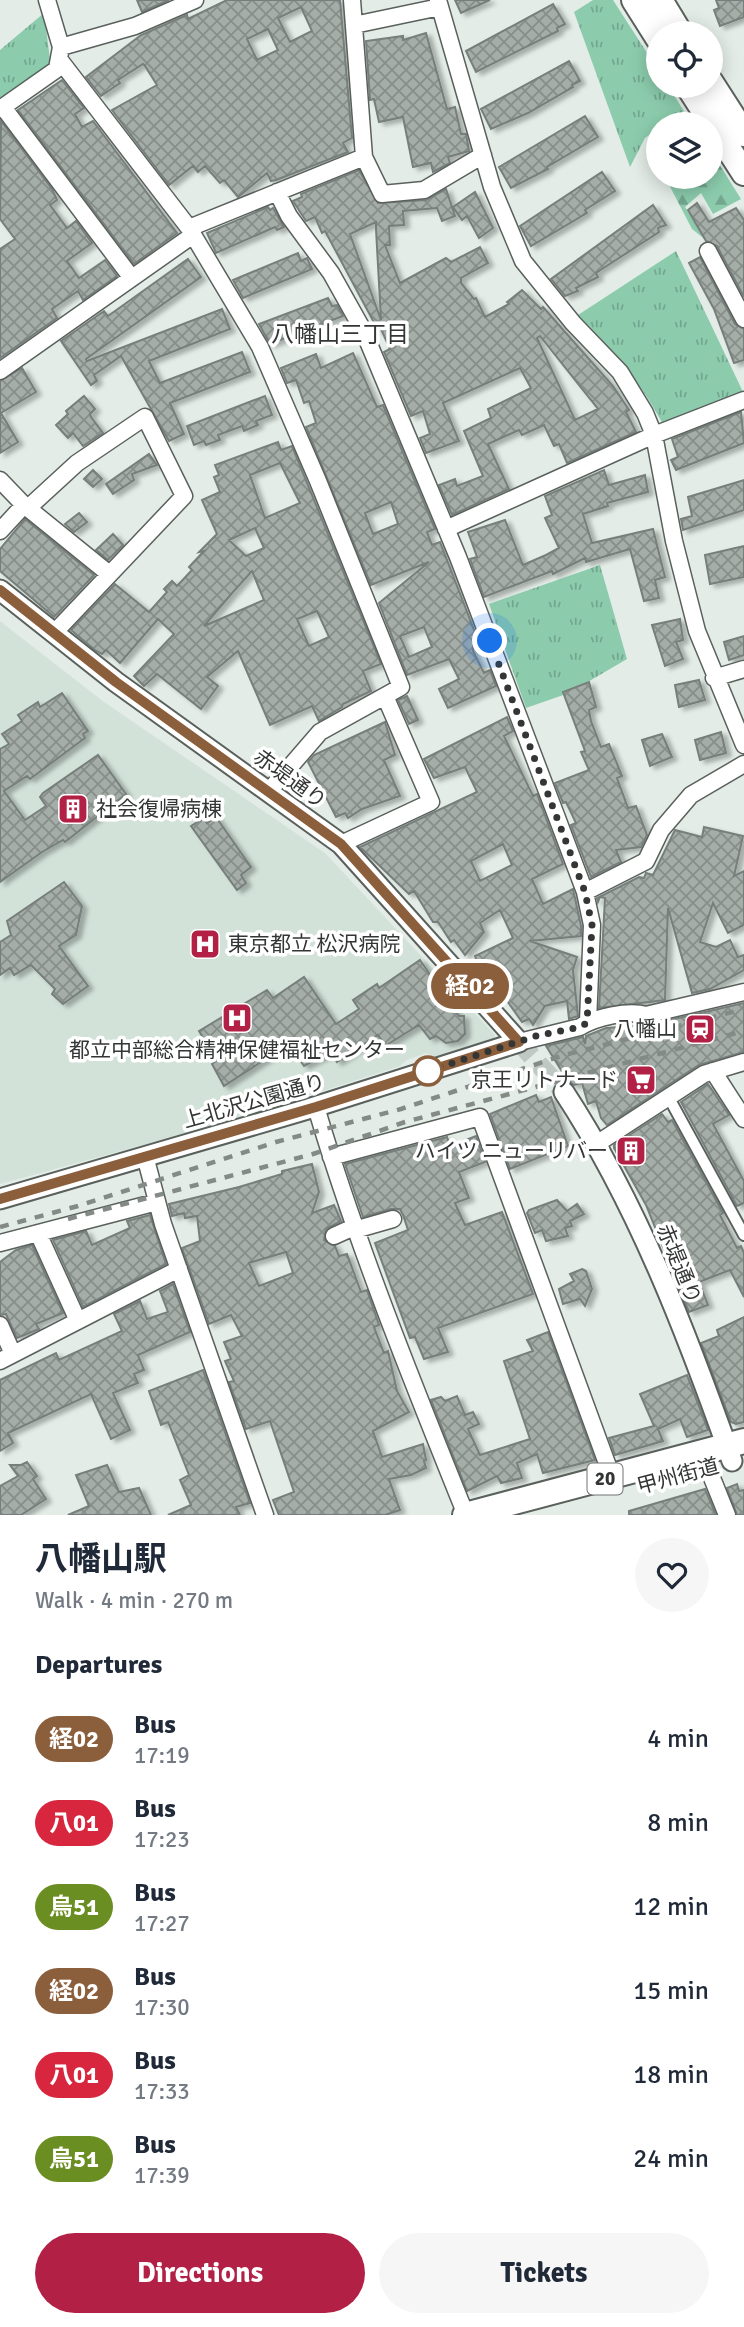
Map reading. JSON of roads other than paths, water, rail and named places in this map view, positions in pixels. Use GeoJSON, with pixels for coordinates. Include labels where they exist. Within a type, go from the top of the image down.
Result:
{"type":"FeatureCollection","features":[{"type":"Feature","properties":{"kind":"main road"},"geometry":{"type":"LineString","coordinates":[[634,0],[647,21]]}},
{"type":"Feature","properties":{"kind":"main road"},"geometry":{"type":"LineString","coordinates":[[660,0],[673,21]]}},
{"type":"Feature","properties":{"kind":"main road"},"geometry":{"type":"LineString","coordinates":[[696,98],[744,173]]}},
{"type":"Feature","properties":{"kind":"main road"},"geometry":{"type":"LineString","coordinates":[[721,98],[744,134]]}},
{"type":"Feature","properties":{"kind":"main road","name":"甲州街道"},"geometry":{"type":"LineString","coordinates":[[531,1515],[737,1452]]}},
{"type":"Feature","properties":{"kind":"main road","name":"甲州街道"},"geometry":{"type":"LineString","coordinates":[[465,1515],[612,1477],[705,1461]]}},
{"type":"Feature","properties":{"kind":"street"},"geometry":{"type":"LineString","coordinates":[[47,0],[60,53],[191,231],[260,348],[318,481],[401,687],[320,732],[269,791]]}},
{"type":"Feature","properties":{"kind":"street"},"geometry":{"type":"LineString","coordinates":[[60,53],[135,26],[195,0]]}},
{"type":"Feature","properties":{"kind":"street"},"geometry":{"type":"LineString","coordinates":[[352,0],[364,157],[382,194],[424,190],[483,155]]}},
{"type":"Feature","properties":{"kind":"street"},"geometry":{"type":"LineString","coordinates":[[354,25],[439,4],[492,187],[523,261],[573,323],[620,372],[645,413],[654,435],[688,600],[714,678],[744,745]]}},
{"type":"Feature","properties":{"kind":"street"},"geometry":{"type":"LineString","coordinates":[[60,53],[57,69],[1,108],[131,277]]}},
{"type":"Feature","properties":{"kind":"street"},"geometry":{"type":"LineString","coordinates":[[0,371],[191,231],[364,157]]}},
{"type":"Feature","properties":{"kind":"street"},"geometry":{"type":"LineString","coordinates":[[277,192],[289,216],[331,273],[364,332],[446,528],[585,892],[592,925],[587,1023]]}},
{"type":"Feature","properties":{"kind":"street"},"geometry":{"type":"LineString","coordinates":[[708,251],[744,319]]}},
{"type":"Feature","properties":{"kind":"street"},"geometry":{"type":"LineString","coordinates":[[446,528],[654,435],[744,400]]}},
{"type":"Feature","properties":{"kind":"street"},"geometry":{"type":"LineString","coordinates":[[0,531],[77,463],[145,417],[184,496],[108,573],[54,633]]}},
{"type":"Feature","properties":{"kind":"street"},"geometry":{"type":"LineString","coordinates":[[0,480],[26,506],[108,573]]}},
{"type":"Feature","properties":{"kind":"street","name":"赤堤通り"},"geometry":{"type":"LineString","coordinates":[[0,590],[116,682],[341,844],[519,1042]]}},
{"type":"Feature","properties":{"kind":"street"},"geometry":{"type":"LineString","coordinates":[[714,678],[744,669]]}},
{"type":"Feature","properties":{"kind":"street"},"geometry":{"type":"LineString","coordinates":[[341,844],[431,802],[384,696]]}},
{"type":"Feature","properties":{"kind":"street"},"geometry":{"type":"LineString","coordinates":[[585,892],[646,861],[661,830],[691,796],[744,764]]}},
{"type":"Feature","properties":{"kind":"street"},"geometry":{"type":"LineString","coordinates":[[519,1042],[635,1012],[646,1015],[744,992]]}},
{"type":"Feature","properties":{"kind":"street","name":"上北沢公園通り"},"geometry":{"type":"LineString","coordinates":[[0,1199],[316,1107],[519,1042]]}},
{"type":"Feature","properties":{"kind":"street"},"geometry":{"type":"LineString","coordinates":[[598,1143],[704,1074],[744,1062]]}},
{"type":"Feature","properties":{"kind":"street"},"geometry":{"type":"LineString","coordinates":[[713,1071],[744,1119]]}},
{"type":"Feature","properties":{"kind":"street","name":"赤堤通り"},"geometry":{"type":"LineString","coordinates":[[564,1092],[598,1143],[655,1264],[737,1452]]}},
{"type":"Feature","properties":{"kind":"street"},"geometry":{"type":"LineString","coordinates":[[669,1098],[744,1235]]}},
{"type":"Feature","properties":{"kind":"street"},"geometry":{"type":"LineString","coordinates":[[316,1107],[331,1157],[465,1515]]}},
{"type":"Feature","properties":{"kind":"street"},"geometry":{"type":"LineString","coordinates":[[331,1157],[480,1117],[612,1477]]}},
{"type":"Feature","properties":{"kind":"street"},"geometry":{"type":"LineString","coordinates":[[145,1156],[179,1269],[265,1515]]}},
{"type":"Feature","properties":{"kind":"street"},"geometry":{"type":"LineString","coordinates":[[0,1243],[157,1202]]}},
{"type":"Feature","properties":{"kind":"street"},"geometry":{"type":"LineString","coordinates":[[334,1236],[393,1219]]}},
{"type":"Feature","properties":{"kind":"street"},"geometry":{"type":"LineString","coordinates":[[38,1233],[78,1321]]}},
{"type":"Feature","properties":{"kind":"street"},"geometry":{"type":"LineString","coordinates":[[0,1325],[7,1357],[179,1269]]}},
{"type":"Feature","properties":{"kind":"street"},"geometry":{"type":"LineString","coordinates":[[705,1461],[727,1515]]}},
{"type":"Feature","properties":{"kind":"tunnel"},"geometry":{"type":"LineString","coordinates":[[519,1042],[564,1092]]}},
{"type":"Feature","properties":{"kind":"railway"},"geometry":{"type":"LineString","coordinates":[[0,1227],[78,1206],[276,1142],[401,1109],[561,1056],[744,1009]]}},
{"type":"Feature","properties":{"kind":"railway"},"geometry":{"type":"LineString","coordinates":[[68,1219],[313,1154],[405,1122],[744,1031]]}},
{"type":"Feature","properties":{"kind":"place","name":"社会復帰病棟"},"geometry":{"type":"Point","coordinates":[73,809]}},
{"type":"Feature","properties":{"kind":"place","name":"東京都立 松沢病院"},"geometry":{"type":"Point","coordinates":[205,944]}},
{"type":"Feature","properties":{"kind":"place","name":"都立中部総合精神保健福祉センター"},"geometry":{"type":"Point","coordinates":[237,1018]}},
{"type":"Feature","properties":{"kind":"place","name":"八幡山"},"geometry":{"type":"Point","coordinates":[700,1029]}},
{"type":"Feature","properties":{"kind":"place","name":"京王リトナード"},"geometry":{"type":"Point","coordinates":[641,1080]}},
{"type":"Feature","properties":{"kind":"place","name":"ハイツ ニューリバー"},"geometry":{"type":"Point","coordinates":[631,1151]}},
{"type":"Feature","properties":{"kind":"district","name":"八幡山三丁目"},"geometry":{"type":"Point","coordinates":[340,334]}}]}
